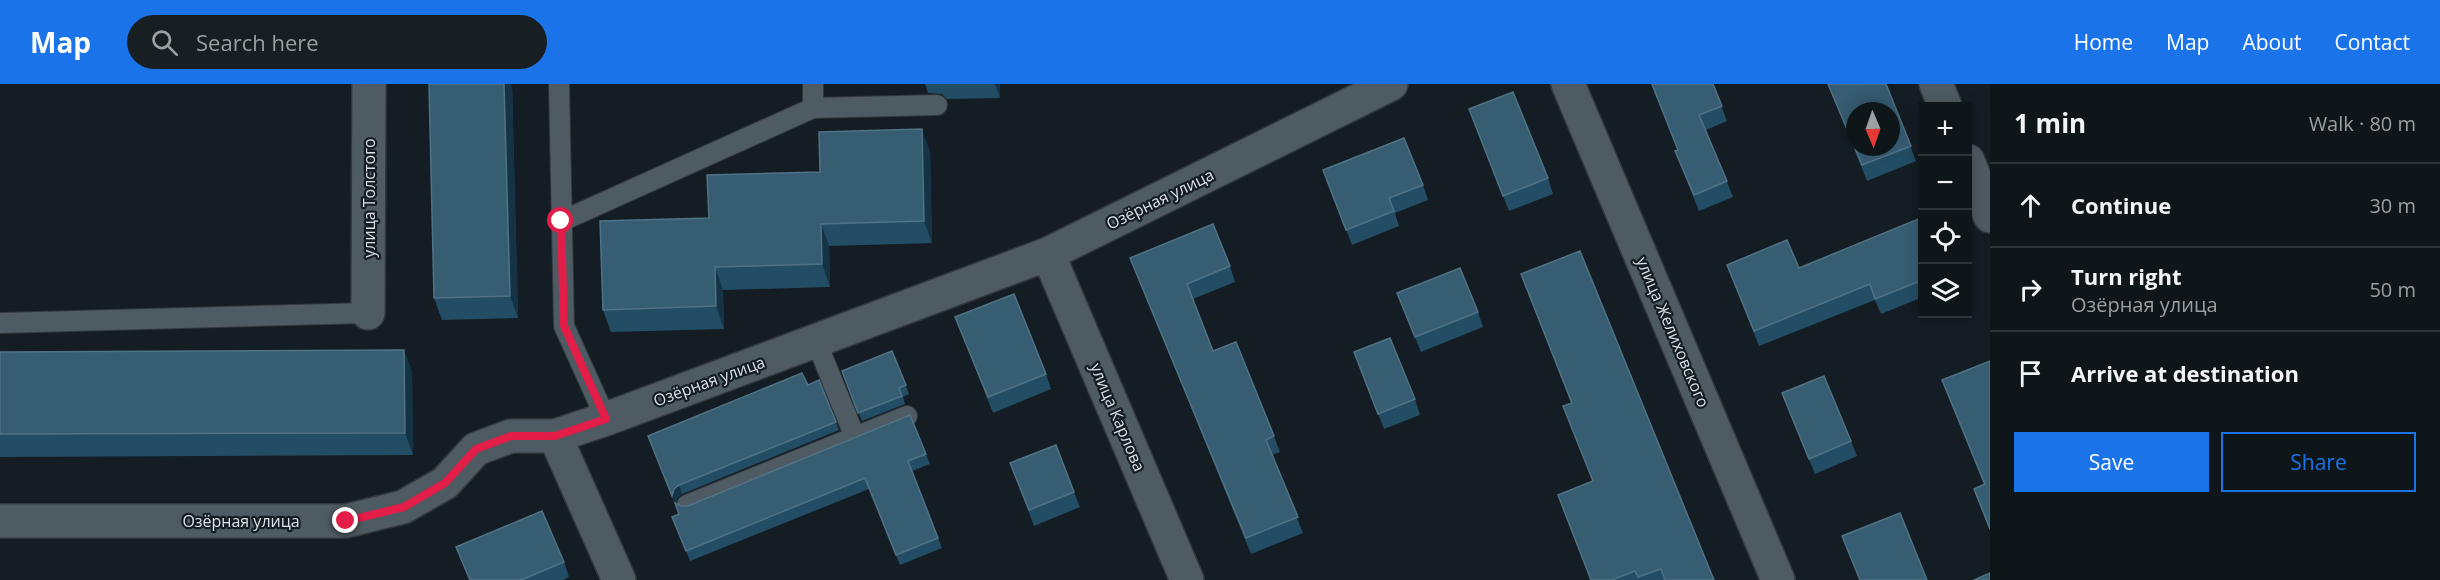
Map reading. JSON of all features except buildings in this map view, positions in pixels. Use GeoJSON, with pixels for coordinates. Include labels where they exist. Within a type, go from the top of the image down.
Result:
{"type":"FeatureCollection","features":[{"type":"Feature","properties":{"kind":"street","name":"улица Толстого"},"geometry":{"type":"LineString","coordinates":[[368,313],[369,84]]}},
{"type":"Feature","properties":{"kind":"street","name":"Озёрная улица"},"geometry":{"type":"LineString","coordinates":[[0,521],[346,521],[404,507],[445,483],[476,449],[511,436],[555,436],[606,419],[1048,254],[1391,84]]}},
{"type":"Feature","properties":{"kind":"street","name":"улица Желиховского"},"geometry":{"type":"LineString","coordinates":[[1568,84],[1778,580]]}},
{"type":"Feature","properties":{"kind":"street"},"geometry":{"type":"LineString","coordinates":[[1936,84],[1943,102]]}},
{"type":"Feature","properties":{"kind":"street"},"geometry":{"type":"LineString","coordinates":[[1972,171],[1990,216]]}},
{"type":"Feature","properties":{"kind":"street","name":"улица Карлова"},"geometry":{"type":"LineString","coordinates":[[1048,254],[1187,580]]}},
{"type":"Feature","properties":{"kind":"street"},"geometry":{"type":"LineString","coordinates":[[555,436],[619,580]]}},
{"type":"Feature","properties":{"kind":"lane"},"geometry":{"type":"LineString","coordinates":[[559,84],[564,326],[606,419]]}},
{"type":"Feature","properties":{"kind":"lane"},"geometry":{"type":"LineString","coordinates":[[813,84],[813,108]]}},
{"type":"Feature","properties":{"kind":"lane"},"geometry":{"type":"LineString","coordinates":[[561,221],[813,108],[937,105]]}},
{"type":"Feature","properties":{"kind":"lane"},"geometry":{"type":"LineString","coordinates":[[0,323],[368,313]]}},
{"type":"Feature","properties":{"kind":"lane"},"geometry":{"type":"LineString","coordinates":[[816,341],[855,437]]}},
{"type":"Feature","properties":{"kind":"lane"},"geometry":{"type":"LineString","coordinates":[[687,505],[907,416]]}},
{"type":"Feature","properties":{"kind":"route"},"geometry":{"type":"LineString","coordinates":[[346,521],[404,507],[445,483],[476,449],[511,436],[555,436],[606,419],[564,326],[561,221]]}}]}
